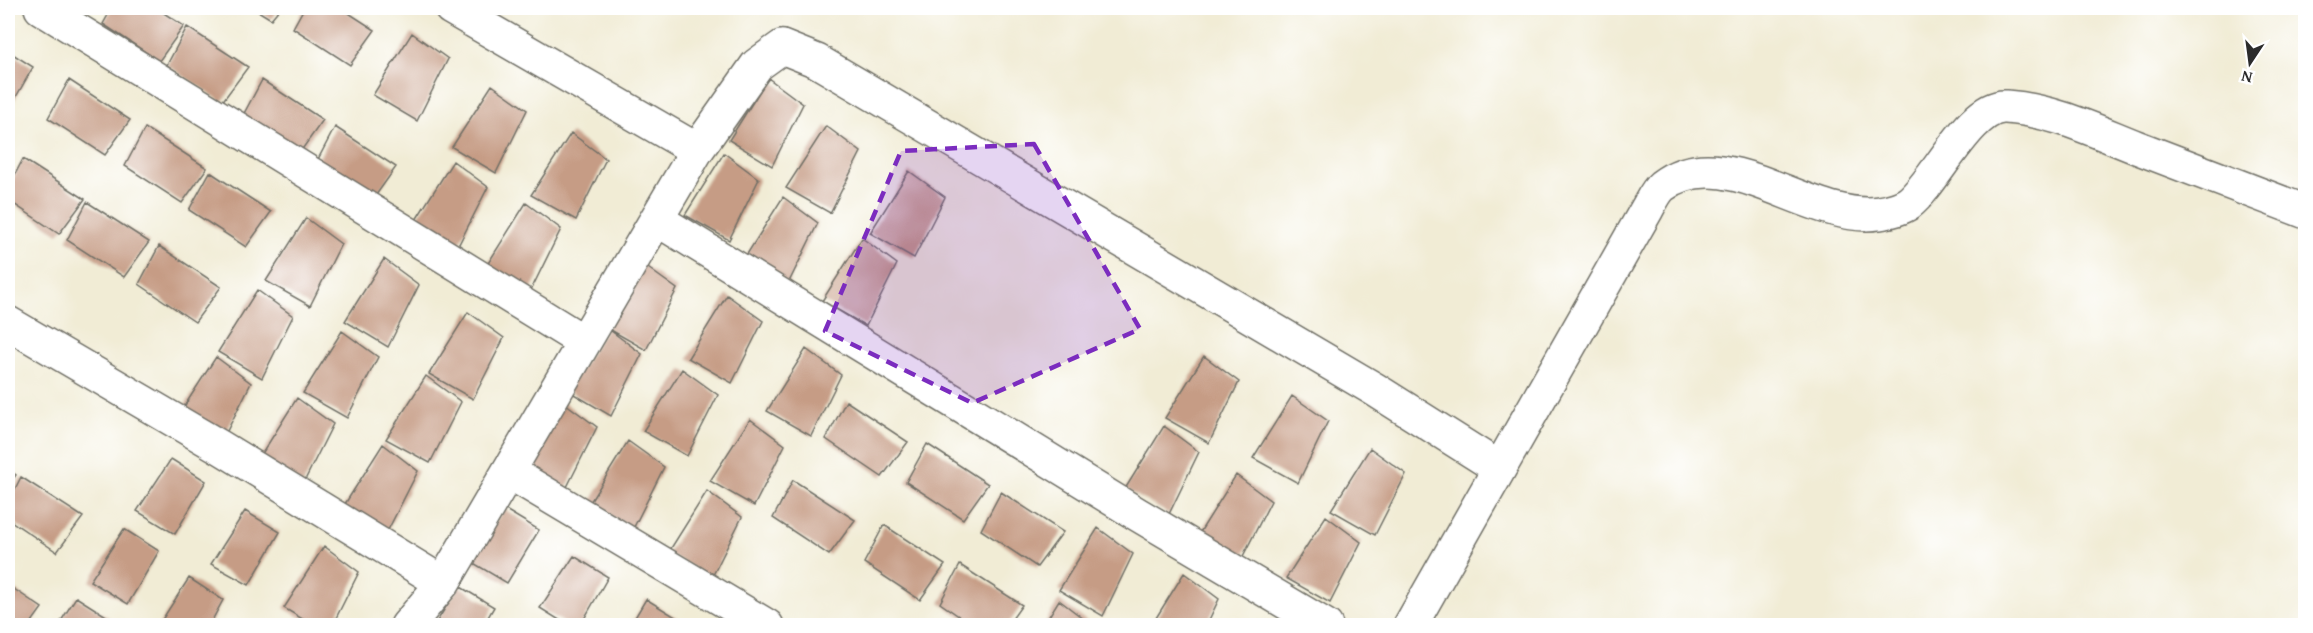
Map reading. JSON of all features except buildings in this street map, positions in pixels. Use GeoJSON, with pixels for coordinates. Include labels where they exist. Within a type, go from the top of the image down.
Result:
{"type":"FeatureCollection","features":[{"type":"Feature","properties":{"kind":"street"},"geometry":{"type":"LineString","coordinates":[[41,8],[584,342]]}},
{"type":"Feature","properties":{"kind":"street"},"geometry":{"type":"LineString","coordinates":[[451,8],[698,150]]}},
{"type":"Feature","properties":{"kind":"street"},"geometry":{"type":"LineString","coordinates":[[407,626],[443,583],[698,150],[757,65],[782,47],[817,61],[1374,389],[1499,468]]}},
{"type":"Feature","properties":{"kind":"street"},"geometry":{"type":"LineString","coordinates":[[1410,626],[1660,187],[1679,176],[1704,171],[1735,174],[1848,213],[1879,213],[1907,205],[1928,185],[1978,118],[2003,106],[2049,113],[2306,212]]}},
{"type":"Feature","properties":{"kind":"street"},"geometry":{"type":"LineString","coordinates":[[658,220],[1137,514],[1326,626]]}},
{"type":"Feature","properties":{"kind":"street"},"geometry":{"type":"LineString","coordinates":[[8,323],[220,447],[443,583]]}},
{"type":"Feature","properties":{"kind":"street"},"geometry":{"type":"LineString","coordinates":[[509,472],[767,626]]}},
{"type":"Feature","properties":{"kind":"highlighted area"},"geometry":{"type":"Polygon","coordinates":[[[1034,144],[1140,329],[972,403],[825,331],[901,151],[1034,144]]]}}]}
